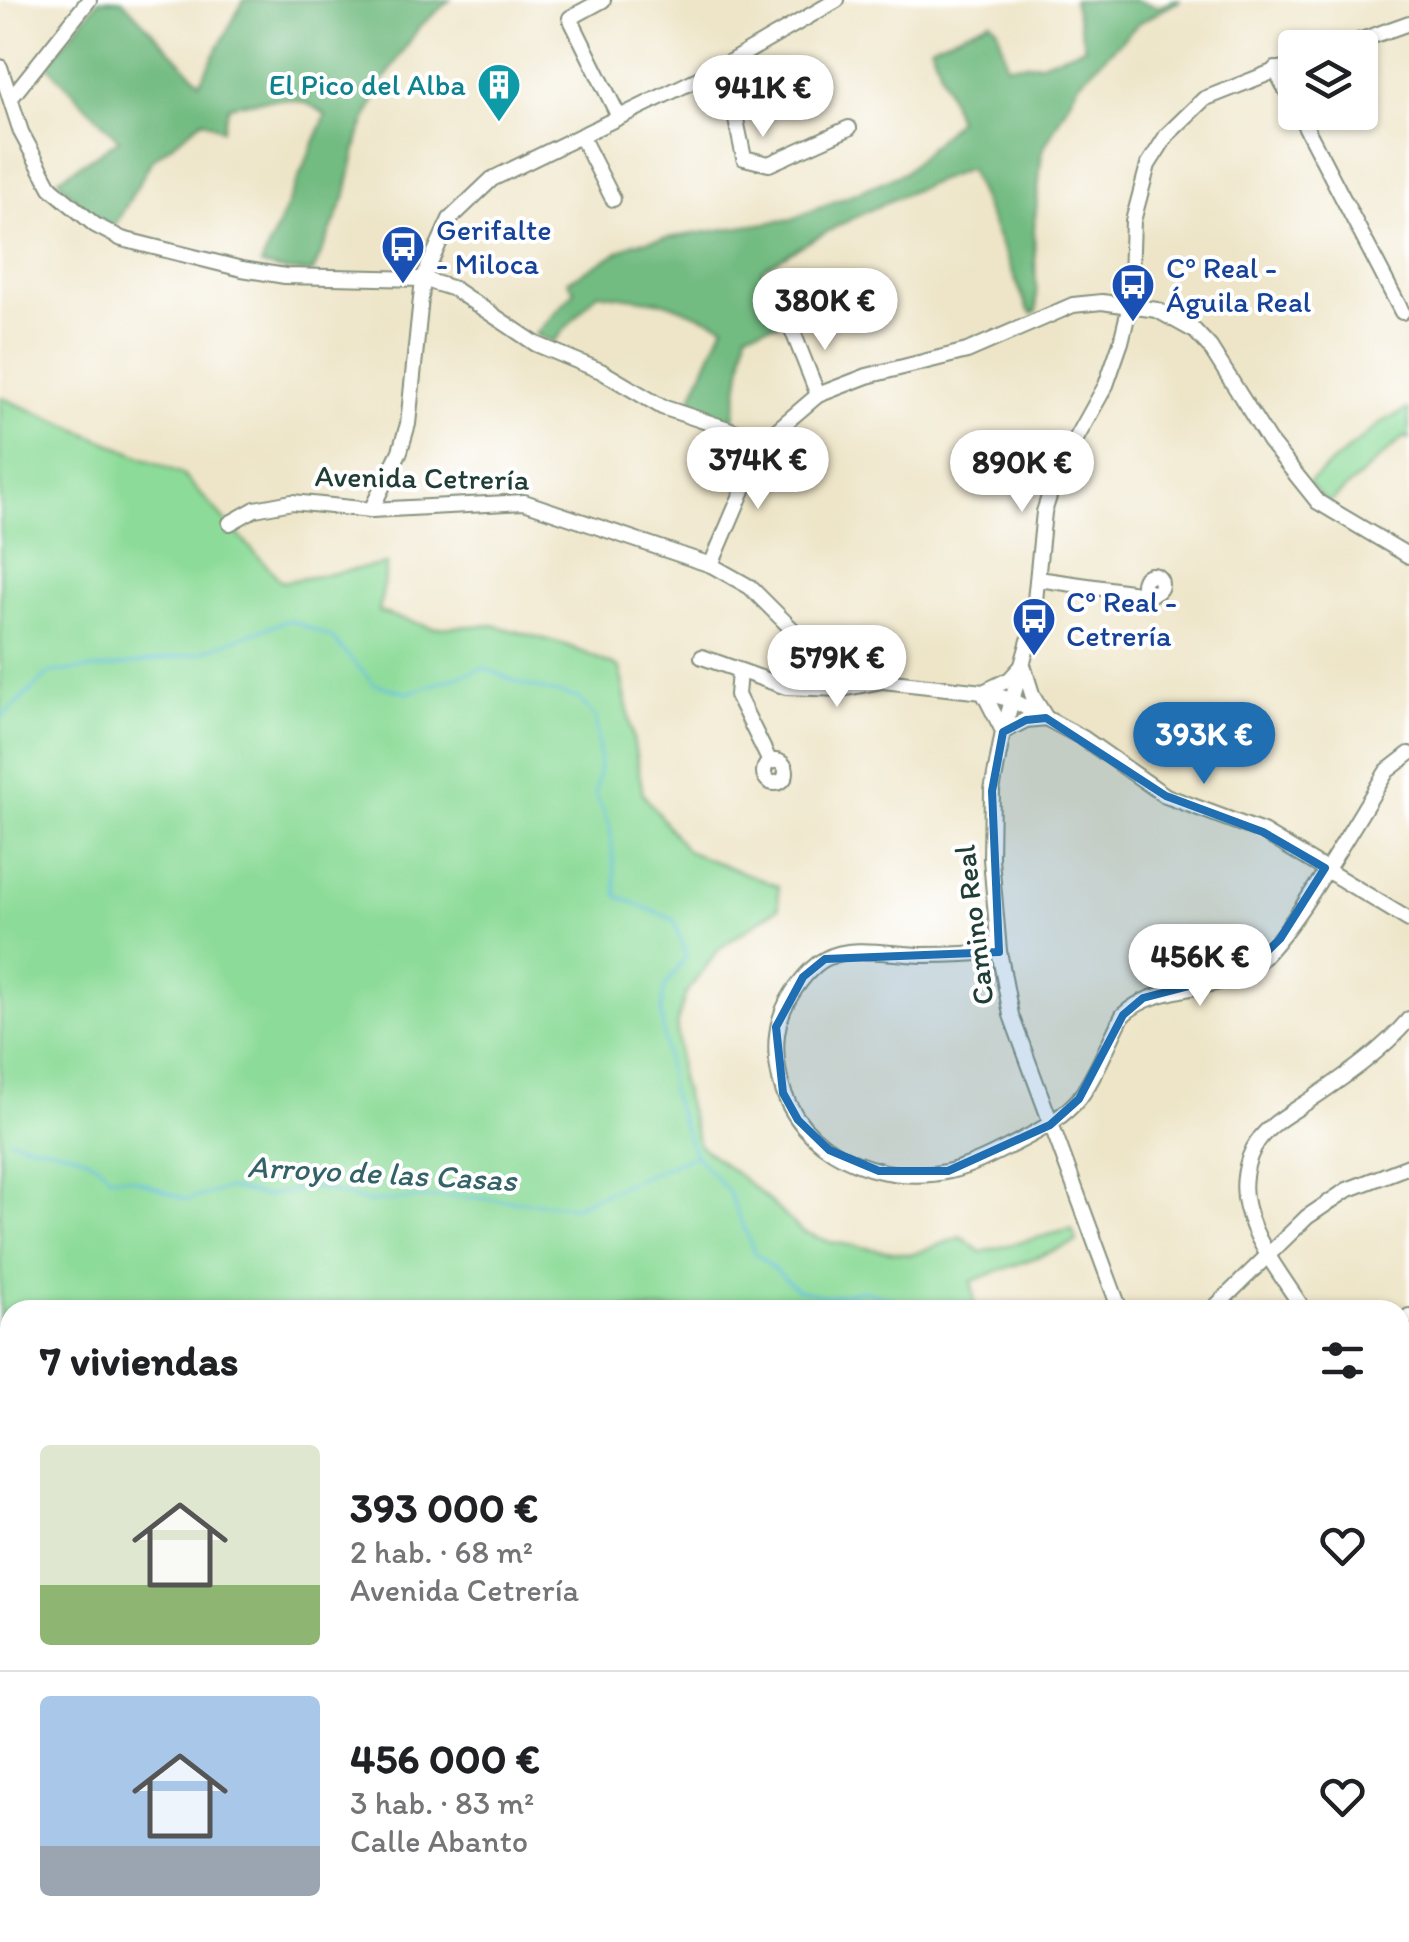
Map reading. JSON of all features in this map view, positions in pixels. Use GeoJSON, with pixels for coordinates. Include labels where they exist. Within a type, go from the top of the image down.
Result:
{"type":"FeatureCollection","features":[{"type":"Feature","properties":{"kind":"street"},"geometry":{"type":"LineString","coordinates":[[11,98],[88,0]]}},
{"type":"Feature","properties":{"kind":"street"},"geometry":{"type":"LineString","coordinates":[[603,0],[570,18],[618,115]]}},
{"type":"Feature","properties":{"kind":"street"},"geometry":{"type":"LineString","coordinates":[[371,510],[400,451],[408,424],[423,279],[450,219],[492,179],[714,70],[837,0]]}},
{"type":"Feature","properties":{"kind":"street"},"geometry":{"type":"LineString","coordinates":[[1378,35],[1409,24]]}},
{"type":"Feature","properties":{"kind":"street"},"geometry":{"type":"LineString","coordinates":[[0,67],[22,132],[51,188],[94,225],[122,239],[242,270],[285,276],[423,279],[454,289],[536,344],[601,370],[662,407],[764,441]]}},
{"type":"Feature","properties":{"kind":"street","name":"Camino Real"},"geometry":{"type":"LineString","coordinates":[[1116,1300],[1012,1015],[999,951],[990,818],[1003,732],[1032,630],[1042,528],[1056,475],[1106,385],[1130,305],[1133,221],[1148,165],[1167,135],[1204,99],[1278,69]]}},
{"type":"Feature","properties":{"kind":"street"},"geometry":{"type":"LineString","coordinates":[[714,70],[735,115],[744,158],[769,164],[849,128]]}},
{"type":"Feature","properties":{"kind":"street"},"geometry":{"type":"LineString","coordinates":[[1275,70],[1278,76]]}},
{"type":"Feature","properties":{"kind":"street"},"geometry":{"type":"LineString","coordinates":[[1306,130],[1402,312]]}},
{"type":"Feature","properties":{"kind":"street"},"geometry":{"type":"LineString","coordinates":[[580,136],[613,199]]}},
{"type":"Feature","properties":{"kind":"street"},"geometry":{"type":"LineString","coordinates":[[711,565],[764,441],[818,394],[867,376],[966,351],[1074,305],[1102,302],[1167,314],[1195,332],[1210,347],[1268,441],[1318,502],[1409,556]]}},
{"type":"Feature","properties":{"kind":"street"},"geometry":{"type":"LineString","coordinates":[[791,327],[818,394]]}},
{"type":"Feature","properties":{"kind":"street","name":"Avenida Cetrería"},"geometry":{"type":"LineString","coordinates":[[230,523],[256,509],[292,502],[371,510],[524,502],[711,565],[750,587],[812,649],[846,667],[883,681],[983,692],[1012,700],[1083,738],[1166,796],[1263,832],[1409,920]]}},
{"type":"Feature","properties":{"kind":"street"},"geometry":{"type":"LineString","coordinates":[[1038,580],[1138,593],[1144,589]]}},
{"type":"Feature","properties":{"kind":"street"},"geometry":{"type":"LineString","coordinates":[[702,657],[786,686],[842,689],[883,681]]}},
{"type":"Feature","properties":{"kind":"street"},"geometry":{"type":"LineString","coordinates":[[1023,664],[1046,718],[1012,724],[1003,732],[983,692],[1010,679],[1023,664]]}},
{"type":"Feature","properties":{"kind":"street"},"geometry":{"type":"LineString","coordinates":[[842,689],[846,667]]}},
{"type":"Feature","properties":{"kind":"street"},"geometry":{"type":"LineString","coordinates":[[739,672],[737,696],[770,762]]}},
{"type":"Feature","properties":{"kind":"street"},"geometry":{"type":"LineString","coordinates":[[999,951],[926,955],[848,952],[825,959],[804,977],[786,1003],[776,1027],[776,1063],[783,1092],[816,1142],[855,1164],[880,1171],[922,1174],[948,1172],[978,1162],[1050,1125],[1079,1099],[1122,1014],[1143,998],[1212,984],[1247,972],[1280,939],[1387,771],[1409,754]]}},
{"type":"Feature","properties":{"kind":"street"},"geometry":{"type":"LineString","coordinates":[[1298,1300],[1248,1212],[1244,1195],[1250,1157],[1270,1128],[1351,1072],[1396,1035],[1409,1019]]}},
{"type":"Feature","properties":{"kind":"street"},"geometry":{"type":"LineString","coordinates":[[1222,1300],[1307,1217],[1347,1190],[1409,1166]]}},
{"type":"Feature","properties":{"kind":"highlighted area"},"geometry":{"type":"Polygon","coordinates":[[[1046,718],[1166,796],[1263,832],[1325,868],[1280,939],[1247,971],[1143,998],[1123,1015],[1079,1099],[1050,1125],[948,1171],[879,1171],[829,1150],[798,1120],[783,1093],[776,1027],[803,977],[825,959],[999,952],[992,791],[1003,732],[1026,720],[1046,718]]]}},
{"type":"Feature","properties":{"kind":"green space"},"geometry":{"type":"Polygon","coordinates":[[[99,0],[122,0],[200,82],[244,0],[450,0],[419,27],[381,85],[359,136],[345,198],[313,272],[261,265],[326,115],[305,103],[267,100],[229,106],[222,130],[203,120],[152,160],[114,227],[91,213],[58,179],[119,140],[47,65],[99,0]]]}},
{"type":"Feature","properties":{"kind":"green space"},"geometry":{"type":"Polygon","coordinates":[[[1073,0],[1133,0],[1160,7],[1171,0],[1181,0],[1139,23],[1080,81],[1042,151],[1034,229],[1037,311],[1032,313],[1027,307],[969,169],[863,213],[762,269],[784,322],[747,331],[733,424],[686,410],[724,325],[665,302],[598,293],[553,342],[535,335],[575,291],[568,281],[634,243],[792,219],[904,173],[958,120],[931,46],[991,21],[998,29],[1007,65],[1041,63],[1085,47],[1073,0]]]}},
{"type":"Feature","properties":{"kind":"green space"},"geometry":{"type":"Polygon","coordinates":[[[0,397],[182,474],[282,582],[387,564],[379,612],[433,628],[493,625],[566,645],[620,668],[643,794],[687,851],[778,886],[779,907],[720,948],[686,993],[677,1022],[680,1078],[699,1145],[801,1231],[830,1242],[911,1255],[961,1237],[981,1252],[1072,1229],[1077,1242],[972,1281],[974,1300],[0,1300],[0,397]]]}},
{"type":"Feature","properties":{"kind":"green space"},"geometry":{"type":"Polygon","coordinates":[[[1409,409],[1409,439],[1404,437],[1329,503],[1308,483],[1383,421],[1409,409]]]}},
{"type":"Feature","properties":{"kind":"waterway"},"geometry":{"type":"LineString","coordinates":[[0,719],[51,672],[195,654],[289,620],[331,637],[374,684],[407,693],[484,668],[525,685],[578,698],[596,718],[600,765],[595,793],[610,827],[617,896],[674,920],[686,957],[664,988],[661,1013],[671,1094],[695,1155],[728,1191],[755,1253],[798,1290],[828,1297],[863,1290],[895,1300]]}},
{"type":"Feature","properties":{"kind":"waterway","name":"Arroyo de las Casas"},"geometry":{"type":"LineString","coordinates":[[10,1139],[76,1154],[100,1166],[109,1176],[132,1178],[187,1200],[228,1188],[264,1196],[316,1187],[369,1202],[454,1196],[574,1206],[695,1155]]}},
{"type":"Feature","properties":{"kind":"place","name":"El Pico del Alba"},"geometry":{"type":"Point","coordinates":[499,123]}},
{"type":"Feature","properties":{"kind":"place","name":"Gerifalte - Miloca"},"geometry":{"type":"Point","coordinates":[403,285]}},
{"type":"Feature","properties":{"kind":"place","name":"Cº Real - Águila Real"},"geometry":{"type":"Point","coordinates":[1133,323]}},
{"type":"Feature","properties":{"kind":"place","name":"Cº Real - Cetrería"},"geometry":{"type":"Point","coordinates":[1034,657]}}]}
